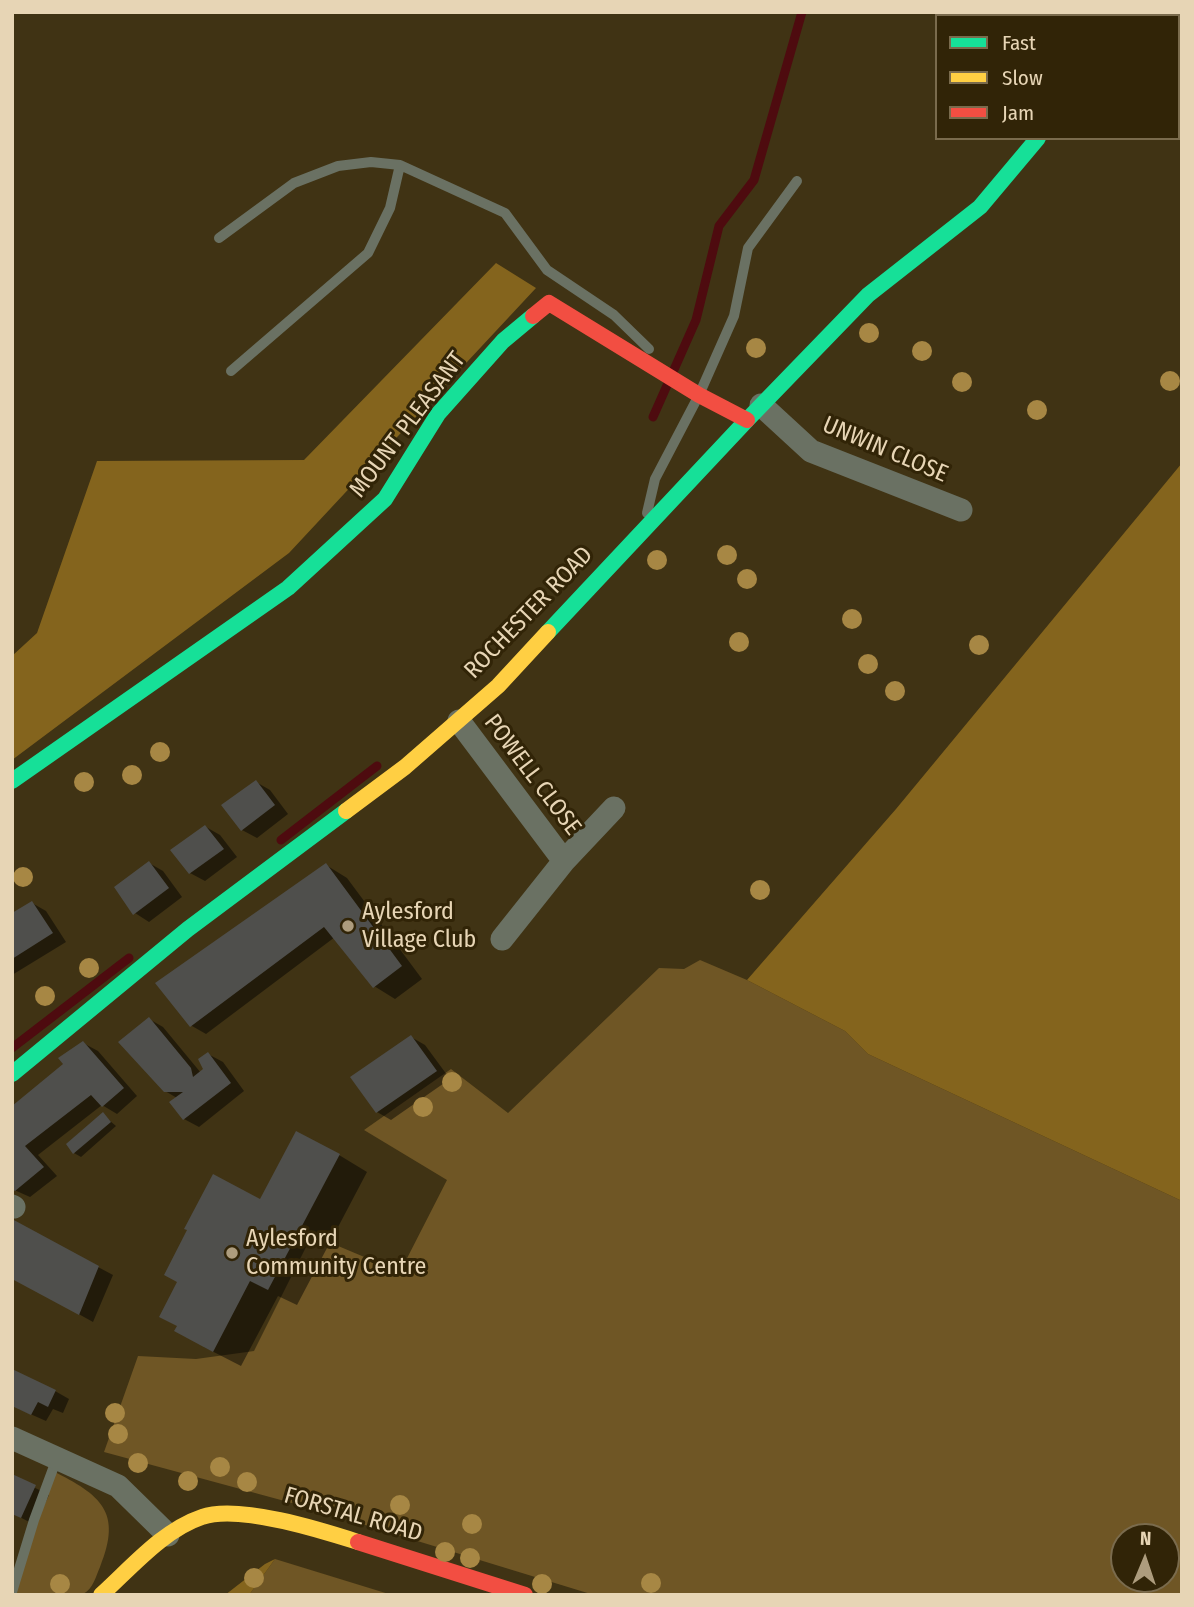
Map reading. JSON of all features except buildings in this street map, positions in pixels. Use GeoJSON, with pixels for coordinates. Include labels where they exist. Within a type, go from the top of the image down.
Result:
{"type":"FeatureCollection","features":[{"type":"Feature","properties":{"kind":"street","name":"ROCHESTER ROAD"},"geometry":{"type":"LineString","coordinates":[[12,1074],[188,929],[405,767],[498,685],[868,295],[980,206],[1036,140]]}},
{"type":"Feature","properties":{"kind":"street","name":"MOUNT PLEASANT"},"geometry":{"type":"LineString","coordinates":[[12,781],[288,588],[385,499],[438,414],[503,341],[549,303],[699,395],[754,413]]}},
{"type":"Feature","properties":{"kind":"street","name":"UNWIN CLOSE"},"geometry":{"type":"LineString","coordinates":[[754,413],[811,451],[961,510]]}},
{"type":"Feature","properties":{"kind":"street","name":"POWELL CLOSE"},"geometry":{"type":"LineString","coordinates":[[458,721],[564,861]]}},
{"type":"Feature","properties":{"kind":"street","name":"POWELL CLOSE"},"geometry":{"type":"LineString","coordinates":[[502,939],[564,861],[614,808]]}},
{"type":"Feature","properties":{"kind":"street"},"geometry":{"type":"LineString","coordinates":[[12,1438],[118,1486],[167,1535]]}},
{"type":"Feature","properties":{"kind":"street","name":"FORSTAL ROAD"},"geometry":{"type":"LineString","coordinates":[[101,1595],[167,1535],[200,1517],[220,1512],[251,1514],[347,1538],[526,1595]]}},
{"type":"Feature","properties":{"kind":"lane"},"geometry":{"type":"LineString","coordinates":[[219,238],[294,183],[338,166],[371,162],[400,165],[505,213],[547,270],[614,315],[653,353],[659,369]]}},
{"type":"Feature","properties":{"kind":"lane"},"geometry":{"type":"LineString","coordinates":[[231,371],[368,253],[390,208],[400,165]]}},
{"type":"Feature","properties":{"kind":"lane"},"geometry":{"type":"LineString","coordinates":[[643,532],[655,479],[699,395],[734,316],[748,248],[797,181]]}},
{"type":"Feature","properties":{"kind":"lane"},"geometry":{"type":"LineString","coordinates":[[12,1592],[57,1458]]}},
{"type":"Feature","properties":{"kind":"shaded area"},"geometry":{"type":"Polygon","coordinates":[[[496,263],[536,288],[289,553],[12,760],[12,656],[37,633],[97,461],[304,460],[496,263]]]}},
{"type":"Feature","properties":{"kind":"shaded area"},"geometry":{"type":"Polygon","coordinates":[[[1182,463],[1182,1201],[868,1054],[845,1031],[747,980],[896,809],[1182,463]]]}},
{"type":"Feature","properties":{"kind":"shaded area"},"geometry":{"type":"Polygon","coordinates":[[[700,960],[747,980],[845,1031],[868,1054],[1182,1201],[1182,1595],[594,1595],[303,1506],[104,1452],[138,1356],[196,1359],[254,1351],[312,1235],[400,1272],[447,1180],[364,1130],[451,1069],[508,1113],[659,968],[684,969],[700,960]]]}},
{"type":"Feature","properties":{"kind":"shaded area"},"geometry":{"type":"Polygon","coordinates":[[[53,1471],[83,1488],[103,1507],[108,1518],[107,1548],[94,1582],[83,1594],[12,1595],[53,1471]]]}},
{"type":"Feature","properties":{"kind":"shaded area"},"geometry":{"type":"Polygon","coordinates":[[[275,1559],[392,1595],[249,1595],[275,1559]]]}},
{"type":"Feature","properties":{"kind":"shaded area"},"geometry":{"type":"Polygon","coordinates":[[[275,1559],[249,1595],[225,1595],[265,1564],[275,1559]]]}},
{"type":"Feature","properties":{"kind":"waterway"},"geometry":{"type":"LineString","coordinates":[[653,417],[696,320],[719,226],[754,180],[802,12]]}},
{"type":"Feature","properties":{"kind":"waterway"},"geometry":{"type":"LineString","coordinates":[[281,840],[377,766]]}},
{"type":"Feature","properties":{"kind":"waterway"},"geometry":{"type":"LineString","coordinates":[[12,1048],[129,958]]}},
{"type":"Feature","properties":{"kind":"traffic: fast"},"geometry":{"type":"LineString","coordinates":[[548,632],[868,295],[980,207],[1036,140]]}},
{"type":"Feature","properties":{"kind":"traffic: fast"},"geometry":{"type":"LineString","coordinates":[[12,781],[288,588],[385,499],[438,414],[503,341],[533,316]]}},
{"type":"Feature","properties":{"kind":"traffic: fast"},"geometry":{"type":"LineString","coordinates":[[12,1074],[188,929],[346,811]]}},
{"type":"Feature","properties":{"kind":"traffic: slow"},"geometry":{"type":"LineString","coordinates":[[346,811],[405,767],[498,686],[548,632]]}},
{"type":"Feature","properties":{"kind":"traffic: slow"},"geometry":{"type":"LineString","coordinates":[[101,1595],[161,1540],[202,1517],[218,1514],[257,1516],[302,1525],[358,1542]]}},
{"type":"Feature","properties":{"kind":"traffic: jam"},"geometry":{"type":"LineString","coordinates":[[533,316],[549,303],[699,395],[747,420]]}},
{"type":"Feature","properties":{"kind":"traffic: jam"},"geometry":{"type":"LineString","coordinates":[[358,1542],[525,1595]]}},
{"type":"Feature","properties":{"kind":"place","name":"Aylesford Village Club"},"geometry":{"type":"Point","coordinates":[348,926]}},
{"type":"Feature","properties":{"kind":"place","name":"Aylesford Community Centre"},"geometry":{"type":"Point","coordinates":[232,1253]}}]}
